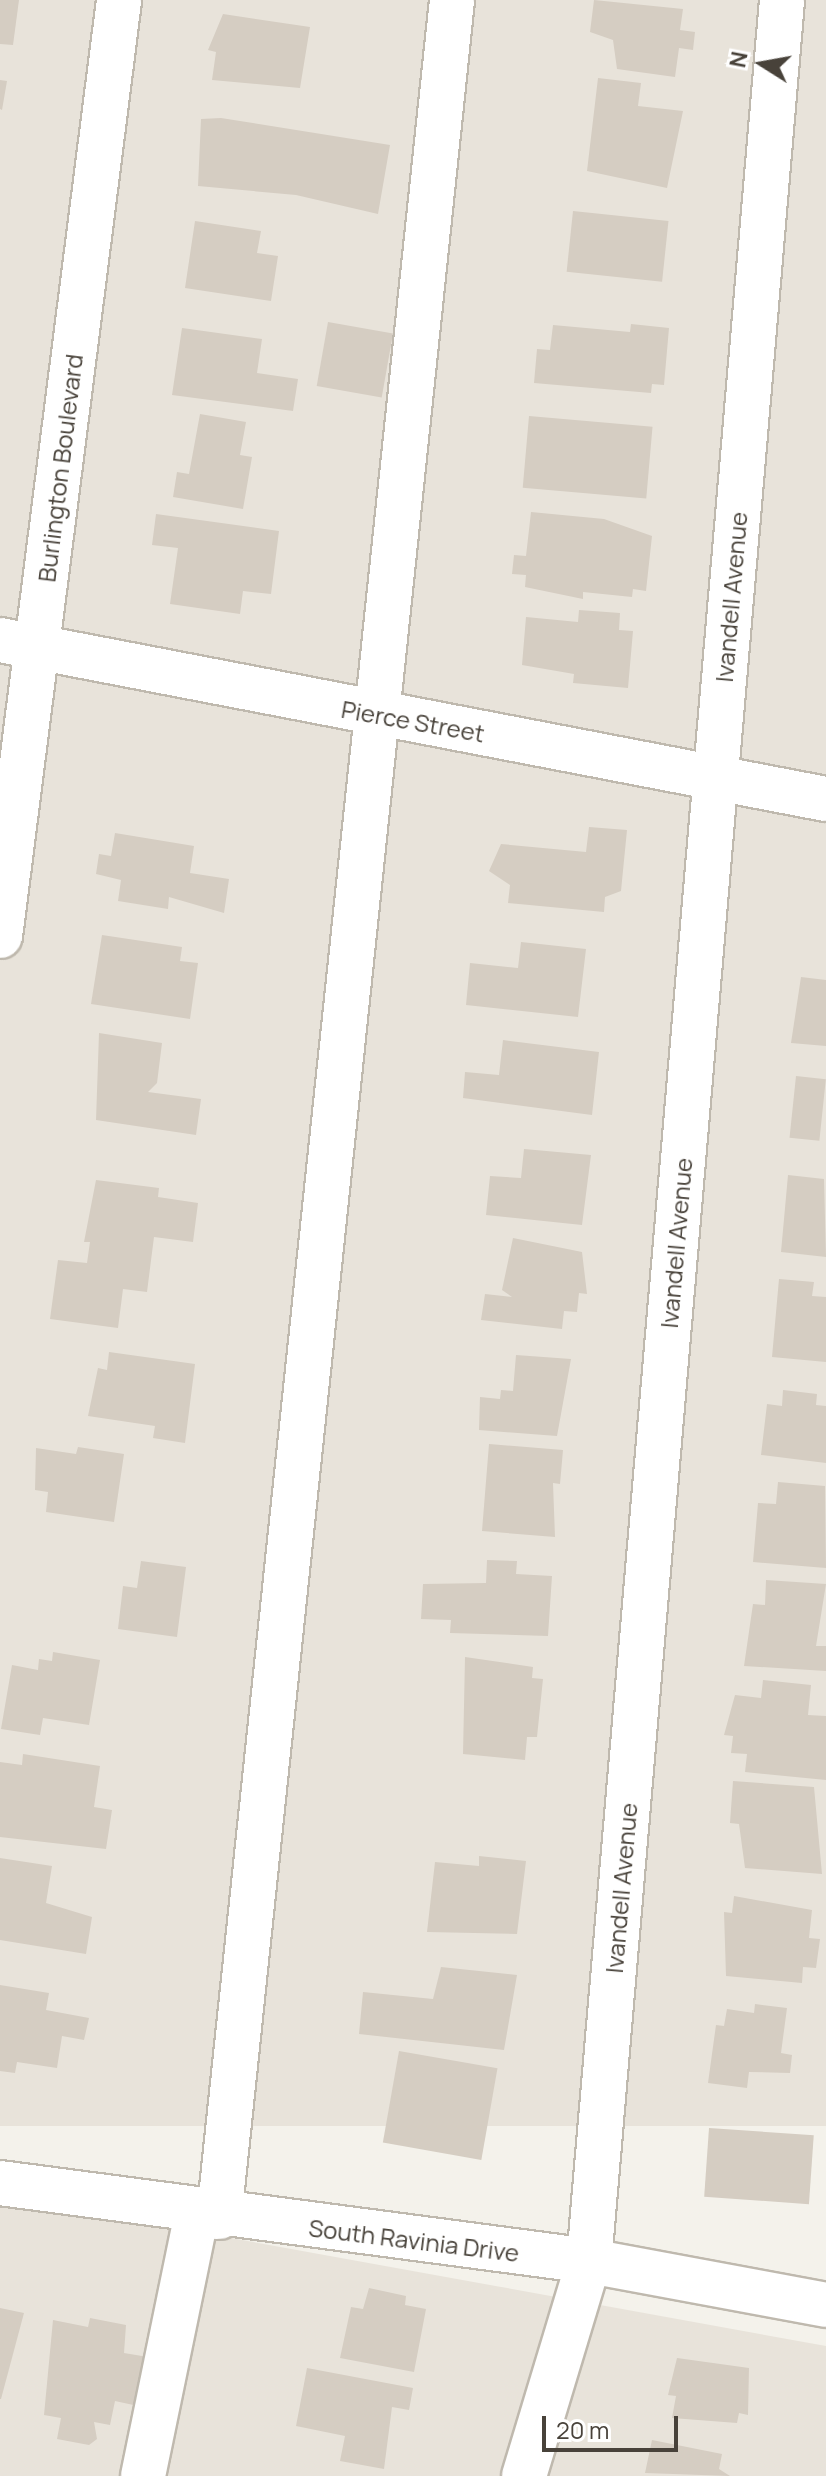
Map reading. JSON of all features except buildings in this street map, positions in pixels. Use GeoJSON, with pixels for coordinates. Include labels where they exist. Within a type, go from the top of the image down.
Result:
{"type":"FeatureCollection","features":[{"type":"Feature","properties":{"kind":"street","name":"Burlington Boulevard"},"geometry":{"type":"LineString","coordinates":[[0,936],[19,645],[119,0]]}},
{"type":"Feature","properties":{"kind":"street"},"geometry":{"type":"LineString","coordinates":[[143,2476],[208,2214],[376,714],[452,0]]}},
{"type":"Feature","properties":{"kind":"street","name":"Ivandell Avenue"},"geometry":{"type":"LineString","coordinates":[[524,2476],[589,2261],[782,0]]}},
{"type":"Feature","properties":{"kind":"street","name":"Pierce Street"},"geometry":{"type":"LineString","coordinates":[[19,645],[826,799]]}},
{"type":"Feature","properties":{"kind":"street","name":"South Ravinia Drive"},"geometry":{"type":"LineString","coordinates":[[0,2183],[208,2214],[589,2261],[826,2305]]}},
{"type":"Feature","properties":{"kind":"shaded area"},"geometry":{"type":"Polygon","coordinates":[[[0,0],[826,0],[826,2126],[0,2126],[0,0]]]}},
{"type":"Feature","properties":{"kind":"shaded area"},"geometry":{"type":"Polygon","coordinates":[[[0,2196],[826,2346],[826,2476],[0,2476],[0,2196]]]}}]}
